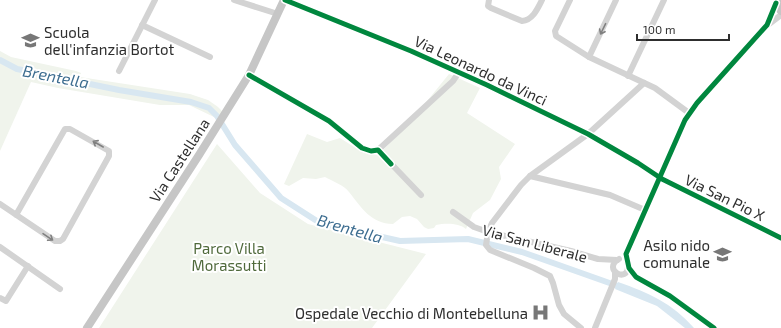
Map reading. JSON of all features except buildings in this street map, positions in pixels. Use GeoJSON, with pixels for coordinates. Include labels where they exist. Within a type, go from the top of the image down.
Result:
{"type":"FeatureCollection","features":[{"type":"Feature","properties":{"kind":"main road","name":"Via Castellana"},"geometry":{"type":"LineString","coordinates":[[87,328],[217,126],[248,75],[285,0]]}},
{"type":"Feature","properties":{"kind":"main road"},"geometry":{"type":"LineString","coordinates":[[777,1],[777,6],[781,11]]}},
{"type":"Feature","properties":{"kind":"street"},"geometry":{"type":"LineString","coordinates":[[119,70],[155,0]]}},
{"type":"Feature","properties":{"kind":"street"},"geometry":{"type":"LineString","coordinates":[[234,0],[278,14]]}},
{"type":"Feature","properties":{"kind":"street","name":"Via Leonardo da Vinci"},"geometry":{"type":"LineString","coordinates":[[285,0],[459,72],[588,134],[659,177]]}},
{"type":"Feature","properties":{"kind":"street"},"geometry":{"type":"LineString","coordinates":[[489,0],[488,6],[491,8],[522,21],[526,21],[534,14],[542,0]]}},
{"type":"Feature","properties":{"kind":"street"},"geometry":{"type":"LineString","coordinates":[[570,0],[555,31],[555,34],[589,57],[665,94],[689,114]]}},
{"type":"Feature","properties":{"kind":"street"},"geometry":{"type":"LineString","coordinates":[[589,57],[616,0]]}},
{"type":"Feature","properties":{"kind":"street"},"geometry":{"type":"LineString","coordinates":[[628,76],[664,0]]}},
{"type":"Feature","properties":{"kind":"street"},"geometry":{"type":"LineString","coordinates":[[767,25],[777,1]]}},
{"type":"Feature","properties":{"kind":"street"},"geometry":{"type":"LineString","coordinates":[[714,328],[670,296],[635,276],[626,257],[644,210],[681,127],[689,114],[767,25],[781,15]]}},
{"type":"Feature","properties":{"kind":"street"},"geometry":{"type":"LineString","coordinates":[[142,26],[210,57]]}},
{"type":"Feature","properties":{"kind":"street"},"geometry":{"type":"LineString","coordinates":[[248,75],[329,121],[362,148],[372,151],[378,150],[453,81],[459,72]]}},
{"type":"Feature","properties":{"kind":"street"},"geometry":{"type":"LineString","coordinates":[[580,328],[564,314],[559,305],[550,276],[490,250],[486,245],[488,232],[492,223],[521,185],[530,176],[588,134],[644,83]]}},
{"type":"Feature","properties":{"kind":"street"},"geometry":{"type":"LineString","coordinates":[[0,204],[16,215],[55,241],[62,240],[109,156],[109,151],[70,129],[65,129],[16,215]]}},
{"type":"Feature","properties":{"kind":"street"},"geometry":{"type":"LineString","coordinates":[[378,150],[421,195]]}},
{"type":"Feature","properties":{"kind":"street"},"geometry":{"type":"LineString","coordinates":[[530,176],[610,195],[644,210]]}},
{"type":"Feature","properties":{"kind":"street","name":"Via San Pio X"},"geometry":{"type":"LineString","coordinates":[[659,177],[780,236]]}},
{"type":"Feature","properties":{"kind":"street","name":"Via San Liberale"},"geometry":{"type":"LineString","coordinates":[[453,212],[474,227],[488,232],[571,251],[598,259],[618,260]]}},
{"type":"Feature","properties":{"kind":"street"},"geometry":{"type":"LineString","coordinates":[[0,247],[60,289]]}},
{"type":"Feature","properties":{"kind":"street"},"geometry":{"type":"LineString","coordinates":[[628,250],[613,265],[618,273],[642,281]]}},
{"type":"Feature","properties":{"kind":"street","name":"Via San Liberale"},"geometry":{"type":"LineString","coordinates":[[598,259],[618,273]]}},
{"type":"Feature","properties":{"kind":"street"},"geometry":{"type":"LineString","coordinates":[[618,260],[623,260],[628,264]]}},
{"type":"Feature","properties":{"kind":"street"},"geometry":{"type":"LineString","coordinates":[[595,328],[618,273],[628,270],[628,264]]}},
{"type":"Feature","properties":{"kind":"street"},"geometry":{"type":"LineString","coordinates":[[0,298],[6,301],[28,266]]}},
{"type":"Feature","properties":{"kind":"green space"},"geometry":{"type":"Polygon","coordinates":[[[0,51],[11,57],[76,71],[81,73],[80,77],[190,94],[208,100],[223,112],[218,120],[189,105],[160,105],[31,82],[0,151],[0,51]]]}},
{"type":"Feature","properties":{"kind":"green space"},"geometry":{"type":"Polygon","coordinates":[[[449,74],[480,88],[467,113],[515,144],[499,167],[501,179],[490,200],[473,213],[466,229],[460,226],[448,224],[436,225],[434,228],[428,229],[424,227],[417,219],[410,216],[402,217],[393,224],[379,221],[367,214],[344,187],[325,177],[316,179],[303,178],[289,186],[284,184],[307,134],[327,142],[340,138],[362,152],[378,155],[406,127],[449,74]]]}},
{"type":"Feature","properties":{"kind":"green space","name":"Parco Villa Morassutti"},"geometry":{"type":"Polygon","coordinates":[[[217,144],[260,193],[308,224],[426,254],[372,328],[99,328],[217,144]]]}},
{"type":"Feature","properties":{"kind":"shaded area"},"geometry":{"type":"Polygon","coordinates":[[[618,282],[640,290],[668,305],[686,319],[694,328],[685,328],[657,306],[615,289],[618,282]]]}},
{"type":"Feature","properties":{"kind":"waterway","name":"Brentella"},"geometry":{"type":"LineString","coordinates":[[0,60],[17,69],[119,90],[191,102],[209,108],[217,116],[235,145],[281,198],[320,223],[400,241],[468,239],[522,252],[618,286]]}},
{"type":"Feature","properties":{"kind":"cycle path"},"geometry":{"type":"LineString","coordinates":[[285,0],[411,51],[487,85],[588,134],[638,163],[662,179],[781,238]]}},
{"type":"Feature","properties":{"kind":"cycle path"},"geometry":{"type":"LineString","coordinates":[[714,328],[670,296],[636,277],[629,268],[626,254],[685,120],[697,103],[767,25],[776,3]]}},
{"type":"Feature","properties":{"kind":"cycle path"},"geometry":{"type":"LineString","coordinates":[[249,75],[329,121],[362,148],[371,151],[378,150],[391,164]]}},
{"type":"Feature","properties":{"kind":"place","name":"Scuola dell'infanzia Bortot"},"geometry":{"type":"Point","coordinates":[31,41]}},
{"type":"Feature","properties":{"kind":"place","name":"Asilo nido comunale"},"geometry":{"type":"Point","coordinates":[723,254]}},
{"type":"Feature","properties":{"kind":"place","name":"Ospedale Vecchio di Montebelluna"},"geometry":{"type":"Point","coordinates":[541,313]}}]}
